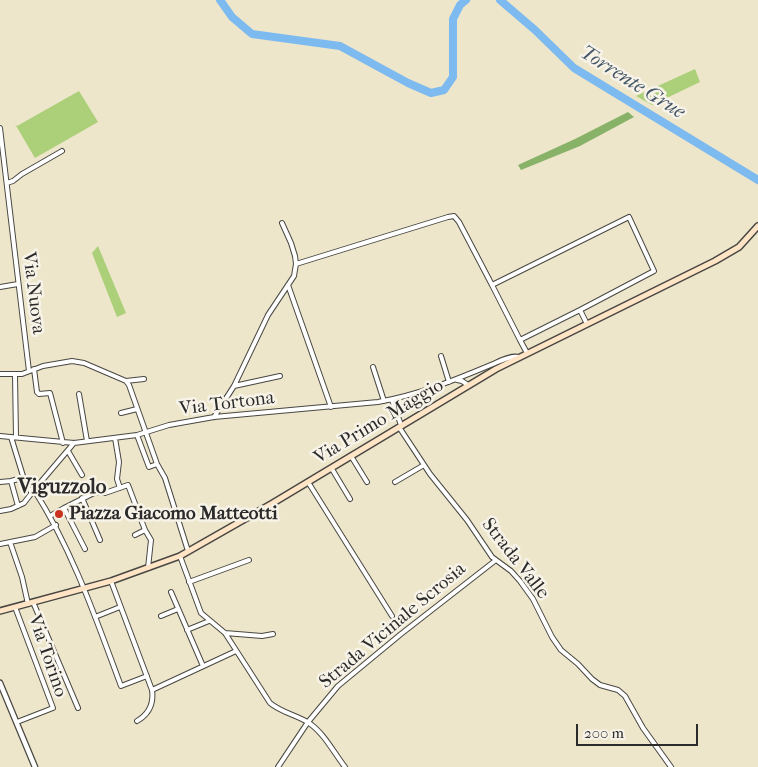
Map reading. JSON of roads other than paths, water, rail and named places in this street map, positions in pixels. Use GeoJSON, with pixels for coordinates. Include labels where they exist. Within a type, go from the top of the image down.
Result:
{"type":"FeatureCollection","features":[{"type":"Feature","properties":{"kind":"main road","name":"Via Primo Maggio"},"geometry":{"type":"LineString","coordinates":[[0,611],[111,582],[180,556],[332,468],[468,385],[527,353],[715,261],[739,247],[758,226]]}},
{"type":"Feature","properties":{"kind":"street","name":"Via Nuova"},"geometry":{"type":"LineString","coordinates":[[0,128],[18,284],[32,370],[37,392],[39,394],[50,393],[63,443]]}},
{"type":"Feature","properties":{"kind":"street"},"geometry":{"type":"LineString","coordinates":[[7,183],[62,151]]}},
{"type":"Feature","properties":{"kind":"street"},"geometry":{"type":"LineString","coordinates":[[296,264],[396,232],[454,216],[459,222],[527,353]]}},
{"type":"Feature","properties":{"kind":"street"},"geometry":{"type":"LineString","coordinates":[[492,284],[629,217],[654,271],[520,340]]}},
{"type":"Feature","properties":{"kind":"street"},"geometry":{"type":"LineString","coordinates":[[214,417],[234,386],[268,315],[294,276],[296,264],[292,243],[282,223]]}},
{"type":"Feature","properties":{"kind":"street"},"geometry":{"type":"LineString","coordinates":[[0,287],[18,284]]}},
{"type":"Feature","properties":{"kind":"street"},"geometry":{"type":"LineString","coordinates":[[288,284],[331,407]]}},
{"type":"Feature","properties":{"kind":"street"},"geometry":{"type":"LineString","coordinates":[[580,310],[587,324]]}},
{"type":"Feature","properties":{"kind":"street"},"geometry":{"type":"LineString","coordinates":[[441,356],[449,382]]}},
{"type":"Feature","properties":{"kind":"street","name":"Via Tortona"},"geometry":{"type":"LineString","coordinates":[[0,436],[74,443],[137,435],[169,425],[214,417],[392,400],[457,380],[514,356],[519,358]]}},
{"type":"Feature","properties":{"kind":"street"},"geometry":{"type":"LineString","coordinates":[[0,374],[22,374],[48,364],[72,361],[84,363],[126,382],[129,385],[157,464],[165,478],[188,551]]}},
{"type":"Feature","properties":{"kind":"street"},"geometry":{"type":"LineString","coordinates":[[373,366],[384,401]]}},
{"type":"Feature","properties":{"kind":"street"},"geometry":{"type":"LineString","coordinates":[[15,374],[14,437],[22,478],[56,525],[85,588],[121,686],[147,676]]}},
{"type":"Feature","properties":{"kind":"street"},"geometry":{"type":"LineString","coordinates":[[234,386],[280,376]]}},
{"type":"Feature","properties":{"kind":"street"},"geometry":{"type":"LineString","coordinates":[[126,382],[144,379]]}},
{"type":"Feature","properties":{"kind":"street"},"geometry":{"type":"LineString","coordinates":[[457,380],[468,385]]}},
{"type":"Feature","properties":{"kind":"street"},"geometry":{"type":"LineString","coordinates":[[79,394],[87,441]]}},
{"type":"Feature","properties":{"kind":"street","name":"Strada Valle"},"geometry":{"type":"LineString","coordinates":[[392,400],[400,426],[424,465],[467,520],[492,557],[511,571],[520,581],[533,599],[552,637],[561,650],[600,685],[618,690],[625,696],[642,728],[671,767]]}},
{"type":"Feature","properties":{"kind":"street"},"geometry":{"type":"LineString","coordinates":[[121,414],[137,409]]}},
{"type":"Feature","properties":{"kind":"street"},"geometry":{"type":"LineString","coordinates":[[137,435],[149,467],[157,464]]}},
{"type":"Feature","properties":{"kind":"street"},"geometry":{"type":"LineString","coordinates":[[114,438],[118,462],[117,479],[120,488]]}},
{"type":"Feature","properties":{"kind":"street"},"geometry":{"type":"LineString","coordinates":[[0,511],[24,504],[74,443]]}},
{"type":"Feature","properties":{"kind":"street"},"geometry":{"type":"LineString","coordinates":[[68,451],[82,475]]}},
{"type":"Feature","properties":{"kind":"street"},"geometry":{"type":"LineString","coordinates":[[351,456],[367,482]]}},
{"type":"Feature","properties":{"kind":"street"},"geometry":{"type":"LineString","coordinates":[[395,482],[424,465]]}},
{"type":"Feature","properties":{"kind":"street"},"geometry":{"type":"LineString","coordinates":[[332,468],[350,499]]}},
{"type":"Feature","properties":{"kind":"street"},"geometry":{"type":"LineString","coordinates":[[0,482],[11,482],[22,478]]}},
{"type":"Feature","properties":{"kind":"street"},"geometry":{"type":"LineString","coordinates":[[11,482],[18,506]]}},
{"type":"Feature","properties":{"kind":"street"},"geometry":{"type":"LineString","coordinates":[[308,482],[392,616]]}},
{"type":"Feature","properties":{"kind":"street"},"geometry":{"type":"LineString","coordinates":[[50,516],[96,492],[105,492],[128,485],[145,530],[151,540],[148,568]]}},
{"type":"Feature","properties":{"kind":"street"},"geometry":{"type":"LineString","coordinates":[[82,498],[100,540]]}},
{"type":"Feature","properties":{"kind":"street"},"geometry":{"type":"LineString","coordinates":[[65,509],[85,549]]}},
{"type":"Feature","properties":{"kind":"street"},"geometry":{"type":"LineString","coordinates":[[0,544],[35,537],[56,525]]}},
{"type":"Feature","properties":{"kind":"street"},"geometry":{"type":"LineString","coordinates":[[135,535],[145,530]]}},
{"type":"Feature","properties":{"kind":"street"},"geometry":{"type":"LineString","coordinates":[[10,542],[30,603],[78,708]]}},
{"type":"Feature","properties":{"kind":"street"},"geometry":{"type":"LineString","coordinates":[[180,556],[201,613],[225,633],[270,703],[308,722],[316,729],[345,767]]}},
{"type":"Feature","properties":{"kind":"street"},"geometry":{"type":"LineString","coordinates":[[189,582],[249,560]]}},
{"type":"Feature","properties":{"kind":"street","name":"Strada Vicinale Scrosia"},"geometry":{"type":"LineString","coordinates":[[278,767],[328,696],[352,672],[496,560]]}},
{"type":"Feature","properties":{"kind":"street"},"geometry":{"type":"LineString","coordinates":[[111,582],[152,690],[153,697],[148,711],[144,717],[137,721]]}},
{"type":"Feature","properties":{"kind":"street"},"geometry":{"type":"LineString","coordinates":[[171,592],[203,666]]}},
{"type":"Feature","properties":{"kind":"street","name":"Via Torino"},"geometry":{"type":"LineString","coordinates":[[14,607],[53,708],[16,722]]}},
{"type":"Feature","properties":{"kind":"street"},"geometry":{"type":"LineString","coordinates":[[95,617],[120,607]]}},
{"type":"Feature","properties":{"kind":"street"},"geometry":{"type":"LineString","coordinates":[[161,616],[178,609]]}},
{"type":"Feature","properties":{"kind":"street"},"geometry":{"type":"LineString","coordinates":[[187,630],[209,621]]}},
{"type":"Feature","properties":{"kind":"street"},"geometry":{"type":"LineString","coordinates":[[225,633],[262,636],[273,634]]}},
{"type":"Feature","properties":{"kind":"street"},"geometry":{"type":"LineString","coordinates":[[152,690],[236,651]]}},
{"type":"Feature","properties":{"kind":"street"},"geometry":{"type":"LineString","coordinates":[[0,683],[35,767]]}},
{"type":"Feature","properties":{"kind":"waterway","name":"Torrente Grue"},"geometry":{"type":"LineString","coordinates":[[220,0],[232,17],[252,34],[340,46],[408,83],[431,93],[444,90],[453,77],[453,19],[460,5],[466,0]]}},
{"type":"Feature","properties":{"kind":"waterway","name":"Torrente Grue"},"geometry":{"type":"LineString","coordinates":[[500,0],[535,30],[574,68],[758,180]]}},
{"type":"Feature","properties":{"kind":"place","name":"Piazza Giacomo Matteotti"},"geometry":{"type":"Point","coordinates":[59,514]}},
{"type":"Feature","properties":{"kind":"district","name":"Viguzzolo"},"geometry":{"type":"Point","coordinates":[62,488]}}]}
